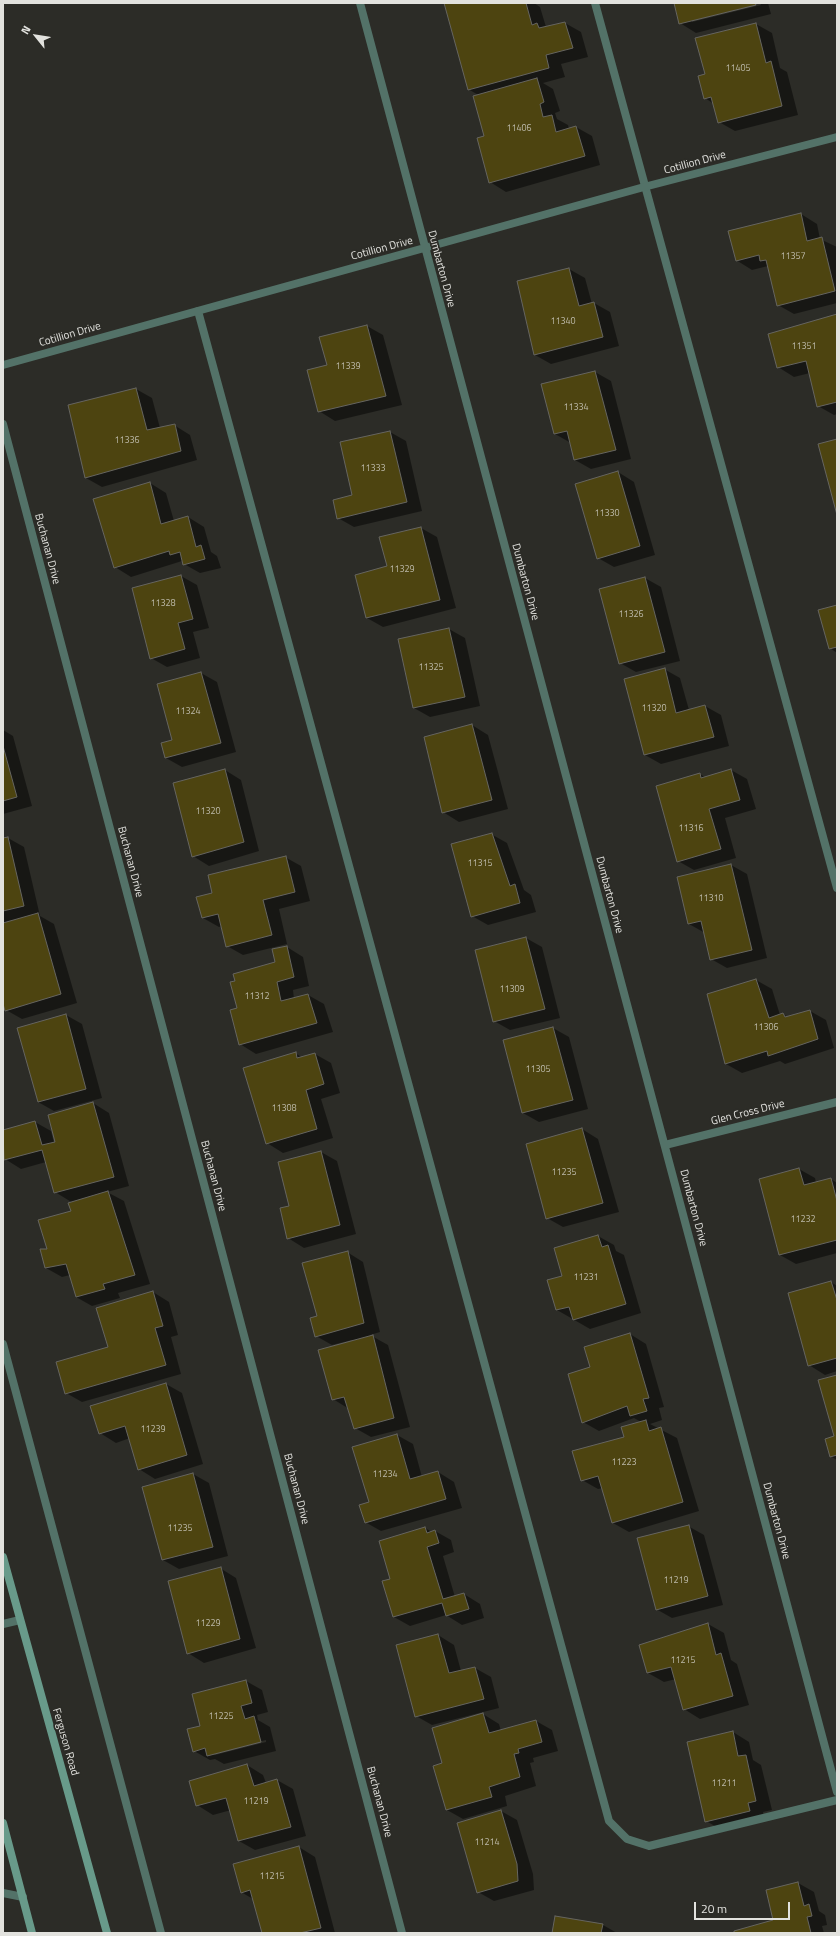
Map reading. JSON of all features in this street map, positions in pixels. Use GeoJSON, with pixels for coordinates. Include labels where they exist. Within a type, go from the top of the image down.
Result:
{"type":"FeatureCollection","features":[{"type":"Feature","properties":{"kind":"main road","name":"Ferguson Road"},"geometry":{"type":"LineString","coordinates":[[3,1557],[106,1933]]}},
{"type":"Feature","properties":{"kind":"main road"},"geometry":{"type":"LineString","coordinates":[[3,1823],[32,1933]]}},
{"type":"Feature","properties":{"kind":"street","name":"Dumbarton Drive"},"geometry":{"type":"LineString","coordinates":[[360,3],[424,249],[837,1792]]}},
{"type":"Feature","properties":{"kind":"street"},"geometry":{"type":"LineString","coordinates":[[595,3],[644,188],[837,888]]}},
{"type":"Feature","properties":{"kind":"street","name":"Cotillion Drive"},"geometry":{"type":"LineString","coordinates":[[3,365],[644,188],[837,137]]}},
{"type":"Feature","properties":{"kind":"street"},"geometry":{"type":"LineString","coordinates":[[198,311],[609,1821],[627,1839],[649,1846],[837,1800]]}},
{"type":"Feature","properties":{"kind":"street","name":"Buchanan Drive"},"geometry":{"type":"LineString","coordinates":[[3,424],[402,1933]]}},
{"type":"Feature","properties":{"kind":"street","name":"Glen Cross Drive"},"geometry":{"type":"LineString","coordinates":[[665,1145],[837,1102]]}},
{"type":"Feature","properties":{"kind":"street"},"geometry":{"type":"LineString","coordinates":[[3,1344],[161,1933]]}},
{"type":"Feature","properties":{"kind":"street"},"geometry":{"type":"LineString","coordinates":[[3,1624],[20,1620]]}},
{"type":"Feature","properties":{"kind":"street"},"geometry":{"type":"LineString","coordinates":[[3,1893],[23,1897]]}},
{"type":"Feature","properties":{"kind":"building"},"geometry":{"type":"Polygon","coordinates":[[[444,3],[526,3],[532,25],[537,23],[539,28],[565,22],[573,48],[546,55],[549,68],[468,90],[444,3]]]}},
{"type":"Feature","properties":{"kind":"building"},"geometry":{"type":"Polygon","coordinates":[[[674,3],[755,3],[756,5],[679,24],[674,3]]]}},
{"type":"Feature","properties":{"kind":"building"},"geometry":{"type":"Polygon","coordinates":[[[756,23],[766,63],[771,61],[782,106],[718,123],[711,97],[704,99],[698,76],[705,74],[695,38],[756,23]]]}},
{"type":"Feature","properties":{"kind":"building"},"geometry":{"type":"Polygon","coordinates":[[[537,78],[544,102],[540,104],[543,117],[552,115],[556,132],[576,126],[585,156],[489,183],[477,138],[484,136],[473,96],[537,78]]]}},
{"type":"Feature","properties":{"kind":"building"},"geometry":{"type":"Polygon","coordinates":[[[801,213],[807,241],[822,237],[835,291],[777,306],[766,260],[760,261],[759,255],[736,261],[728,231],[801,213]]]}},
{"type":"Feature","properties":{"kind":"building"},"geometry":{"type":"Polygon","coordinates":[[[569,268],[579,306],[594,302],[603,337],[534,355],[517,281],[569,268]]]}},
{"type":"Feature","properties":{"kind":"building"},"geometry":{"type":"Polygon","coordinates":[[[837,314],[837,402],[817,407],[806,361],[777,368],[768,334],[837,314]]]}},
{"type":"Feature","properties":{"kind":"building"},"geometry":{"type":"Polygon","coordinates":[[[367,325],[386,396],[318,412],[307,370],[327,365],[319,337],[367,325]]]}},
{"type":"Feature","properties":{"kind":"building"},"geometry":{"type":"Polygon","coordinates":[[[595,371],[616,450],[574,460],[567,431],[554,434],[541,384],[595,371]]]}},
{"type":"Feature","properties":{"kind":"building"},"geometry":{"type":"Polygon","coordinates":[[[136,388],[147,430],[175,424],[181,451],[85,478],[68,405],[136,388]]]}},
{"type":"Feature","properties":{"kind":"building"},"geometry":{"type":"Polygon","coordinates":[[[390,431],[407,502],[337,519],[333,500],[352,495],[340,442],[390,431]]]}},
{"type":"Feature","properties":{"kind":"building"},"geometry":{"type":"Polygon","coordinates":[[[837,439],[837,515],[818,444],[837,439]]]}},
{"type":"Feature","properties":{"kind":"building"},"geometry":{"type":"Polygon","coordinates":[[[618,471],[640,546],[597,559],[575,484],[618,471]]]}},
{"type":"Feature","properties":{"kind":"building"},"geometry":{"type":"Polygon","coordinates":[[[150,482],[161,524],[188,516],[196,547],[201,545],[205,559],[183,565],[180,552],[170,555],[169,551],[114,568],[93,499],[150,482]]]}},
{"type":"Feature","properties":{"kind":"building"},"geometry":{"type":"Polygon","coordinates":[[[421,527],[440,600],[366,618],[355,575],[387,566],[379,537],[421,527]]]}},
{"type":"Feature","properties":{"kind":"building"},"geometry":{"type":"Polygon","coordinates":[[[181,575],[193,619],[178,623],[185,649],[150,659],[132,588],[181,575]]]}},
{"type":"Feature","properties":{"kind":"building"},"geometry":{"type":"Polygon","coordinates":[[[645,577],[665,652],[619,664],[599,589],[645,577]]]}},
{"type":"Feature","properties":{"kind":"building"},"geometry":{"type":"Polygon","coordinates":[[[837,605],[837,647],[829,649],[818,610],[837,605]]]}},
{"type":"Feature","properties":{"kind":"building"},"geometry":{"type":"Polygon","coordinates":[[[449,628],[465,697],[413,708],[398,639],[449,628]]]}},
{"type":"Feature","properties":{"kind":"building"},"geometry":{"type":"Polygon","coordinates":[[[665,668],[676,713],[705,705],[714,737],[644,755],[624,679],[665,668]]]}},
{"type":"Feature","properties":{"kind":"building"},"geometry":{"type":"Polygon","coordinates":[[[201,672],[221,743],[165,758],[161,743],[172,740],[157,684],[201,672]]]}},
{"type":"Feature","properties":{"kind":"building"},"geometry":{"type":"Polygon","coordinates":[[[472,724],[492,800],[442,813],[424,737],[472,724]]]}},
{"type":"Feature","properties":{"kind":"building"},"geometry":{"type":"Polygon","coordinates":[[[3,746],[17,797],[3,801],[3,746]]]}},
{"type":"Feature","properties":{"kind":"building"},"geometry":{"type":"Polygon","coordinates":[[[225,769],[244,842],[192,857],[173,783],[225,769]]]}},
{"type":"Feature","properties":{"kind":"building"},"geometry":{"type":"Polygon","coordinates":[[[731,769],[740,800],[709,809],[721,849],[677,862],[656,786],[700,773],[701,778],[731,769]]]}},
{"type":"Feature","properties":{"kind":"building"},"geometry":{"type":"Polygon","coordinates":[[[492,833],[510,886],[515,884],[520,903],[471,917],[451,844],[492,833]]]}},
{"type":"Feature","properties":{"kind":"building"},"geometry":{"type":"Polygon","coordinates":[[[8,837],[24,906],[3,911],[3,838],[8,837]]]}},
{"type":"Feature","properties":{"kind":"building"},"geometry":{"type":"Polygon","coordinates":[[[286,856],[295,892],[263,900],[272,935],[226,947],[218,914],[202,918],[196,897],[212,893],[208,875],[286,856]]]}},
{"type":"Feature","properties":{"kind":"building"},"geometry":{"type":"Polygon","coordinates":[[[731,864],[752,950],[710,960],[701,921],[688,924],[677,877],[731,864]]]}},
{"type":"Feature","properties":{"kind":"building"},"geometry":{"type":"Polygon","coordinates":[[[38,913],[61,994],[5,1011],[3,1004],[3,923],[38,913]]]}},
{"type":"Feature","properties":{"kind":"building"},"geometry":{"type":"Polygon","coordinates":[[[526,937],[545,1009],[493,1022],[475,950],[526,937]]]}},
{"type":"Feature","properties":{"kind":"building"},"geometry":{"type":"Polygon","coordinates":[[[287,946],[294,977],[277,982],[281,1001],[308,994],[317,1023],[239,1045],[230,1010],[237,1008],[230,982],[235,981],[233,974],[275,962],[272,949],[287,946]]]}},
{"type":"Feature","properties":{"kind":"building"},"geometry":{"type":"Polygon","coordinates":[[[756,979],[769,1018],[783,1013],[785,1017],[810,1010],[818,1039],[768,1056],[767,1051],[725,1064],[707,994],[756,979]]]}},
{"type":"Feature","properties":{"kind":"building"},"geometry":{"type":"Polygon","coordinates":[[[66,1014],[86,1089],[38,1102],[17,1028],[66,1014]]]}},
{"type":"Feature","properties":{"kind":"building"},"geometry":{"type":"Polygon","coordinates":[[[553,1027],[573,1100],[522,1113],[503,1040],[553,1027]]]}},
{"type":"Feature","properties":{"kind":"building"},"geometry":{"type":"Polygon","coordinates":[[[296,1052],[297,1058],[315,1053],[324,1084],[306,1090],[317,1129],[266,1144],[243,1068],[296,1052]]]}},
{"type":"Feature","properties":{"kind":"building"},"geometry":{"type":"Polygon","coordinates":[[[93,1102],[114,1177],[54,1193],[42,1150],[4,1160],[3,1130],[35,1121],[42,1145],[55,1142],[48,1115],[93,1102]]]}},
{"type":"Feature","properties":{"kind":"building"},"geometry":{"type":"Polygon","coordinates":[[[582,1128],[603,1203],[546,1219],[526,1144],[582,1128]]]}},
{"type":"Feature","properties":{"kind":"building"},"geometry":{"type":"Polygon","coordinates":[[[321,1151],[340,1225],[287,1239],[280,1208],[289,1206],[278,1162],[321,1151]]]}},
{"type":"Feature","properties":{"kind":"building"},"geometry":{"type":"Polygon","coordinates":[[[799,1168],[804,1185],[831,1178],[837,1201],[837,1240],[779,1255],[759,1179],[799,1168]]]}},
{"type":"Feature","properties":{"kind":"building"},"geometry":{"type":"Polygon","coordinates":[[[108,1191],[135,1275],[103,1284],[105,1289],[76,1297],[66,1264],[45,1268],[40,1249],[47,1249],[38,1220],[71,1211],[68,1203],[108,1191]]]}},
{"type":"Feature","properties":{"kind":"building"},"geometry":{"type":"Polygon","coordinates":[[[598,1235],[602,1247],[608,1245],[626,1304],[573,1320],[569,1307],[556,1310],[547,1280],[562,1276],[554,1248],[598,1235]]]}},
{"type":"Feature","properties":{"kind":"building"},"geometry":{"type":"Polygon","coordinates":[[[348,1251],[364,1323],[315,1337],[310,1318],[317,1316],[302,1263],[348,1251]]]}},
{"type":"Feature","properties":{"kind":"building"},"geometry":{"type":"Polygon","coordinates":[[[831,1281],[837,1300],[837,1358],[808,1366],[788,1293],[831,1281]]]}},
{"type":"Feature","properties":{"kind":"building"},"geometry":{"type":"Polygon","coordinates":[[[153,1291],[163,1326],[155,1328],[166,1365],[65,1394],[56,1362],[108,1347],[96,1308],[153,1291]]]}},
{"type":"Feature","properties":{"kind":"building"},"geometry":{"type":"Polygon","coordinates":[[[630,1333],[649,1398],[643,1399],[647,1411],[630,1416],[627,1406],[582,1423],[568,1374],[590,1367],[584,1347],[630,1333]]]}},
{"type":"Feature","properties":{"kind":"building"},"geometry":{"type":"Polygon","coordinates":[[[373,1335],[394,1418],[354,1429],[344,1397],[332,1400],[318,1350],[373,1335]]]}},
{"type":"Feature","properties":{"kind":"building"},"geometry":{"type":"Polygon","coordinates":[[[837,1375],[837,1455],[830,1457],[825,1439],[834,1436],[818,1380],[837,1375]]]}},
{"type":"Feature","properties":{"kind":"building"},"geometry":{"type":"Polygon","coordinates":[[[166,1383],[187,1455],[138,1470],[125,1426],[99,1434],[90,1406],[166,1383]]]}},
{"type":"Feature","properties":{"kind":"building"},"geometry":{"type":"Polygon","coordinates":[[[646,1420],[649,1431],[661,1427],[683,1502],[612,1523],[598,1476],[581,1481],[572,1451],[624,1437],[621,1427],[646,1420]]]}},
{"type":"Feature","properties":{"kind":"building"},"geometry":{"type":"Polygon","coordinates":[[[397,1434],[410,1479],[438,1471],[446,1499],[365,1523],[359,1505],[369,1502],[352,1447],[397,1434]]]}},
{"type":"Feature","properties":{"kind":"building"},"geometry":{"type":"Polygon","coordinates":[[[193,1473],[213,1547],[162,1560],[142,1487],[193,1473]]]}},
{"type":"Feature","properties":{"kind":"building"},"geometry":{"type":"Polygon","coordinates":[[[689,1525],[708,1596],[656,1610],[637,1538],[689,1525]]]}},
{"type":"Feature","properties":{"kind":"building"},"geometry":{"type":"Polygon","coordinates":[[[425,1527],[427,1533],[435,1530],[439,1543],[427,1547],[443,1599],[464,1593],[469,1609],[446,1616],[442,1603],[393,1617],[382,1581],[390,1579],[379,1541],[425,1527]]]}},
{"type":"Feature","properties":{"kind":"building"},"geometry":{"type":"Polygon","coordinates":[[[221,1567],[240,1639],[187,1654],[168,1581],[221,1567]]]}},
{"type":"Feature","properties":{"kind":"building"},"geometry":{"type":"Polygon","coordinates":[[[708,1623],[716,1655],[721,1653],[733,1696],[683,1710],[671,1667],[647,1673],[639,1645],[708,1623]]]}},
{"type":"Feature","properties":{"kind":"building"},"geometry":{"type":"Polygon","coordinates":[[[438,1634],[449,1673],[475,1667],[484,1699],[415,1717],[396,1645],[438,1634]]]}},
{"type":"Feature","properties":{"kind":"building"},"geometry":{"type":"Polygon","coordinates":[[[246,1680],[252,1703],[241,1706],[245,1719],[254,1716],[261,1742],[207,1756],[205,1748],[193,1752],[187,1729],[200,1726],[192,1694],[246,1680]]]}},
{"type":"Feature","properties":{"kind":"building"},"geometry":{"type":"Polygon","coordinates":[[[483,1713],[489,1733],[536,1720],[542,1742],[518,1749],[519,1753],[514,1754],[520,1777],[489,1787],[492,1797],[446,1810],[433,1766],[442,1763],[432,1728],[483,1713]]]}},
{"type":"Feature","properties":{"kind":"building"},"geometry":{"type":"Polygon","coordinates":[[[733,1731],[738,1756],[746,1755],[756,1801],[748,1803],[750,1811],[705,1822],[687,1742],[733,1731]]]}},
{"type":"Feature","properties":{"kind":"building"},"geometry":{"type":"Polygon","coordinates":[[[247,1764],[254,1786],[277,1779],[291,1827],[238,1841],[226,1798],[196,1806],[189,1781],[247,1764]]]}},
{"type":"Feature","properties":{"kind":"building"},"geometry":{"type":"Polygon","coordinates":[[[501,1810],[517,1864],[518,1881],[477,1893],[457,1823],[501,1810]]]}},
{"type":"Feature","properties":{"kind":"building"},"geometry":{"type":"Polygon","coordinates":[[[299,1846],[321,1928],[300,1933],[262,1933],[250,1890],[241,1893],[233,1864],[299,1846]]]}},
{"type":"Feature","properties":{"kind":"building"},"geometry":{"type":"Polygon","coordinates":[[[798,1882],[804,1906],[809,1904],[812,1916],[807,1917],[811,1933],[734,1933],[734,1931],[773,1920],[766,1890],[798,1882]]]}},
{"type":"Feature","properties":{"kind":"building"},"geometry":{"type":"Polygon","coordinates":[[[555,1916],[603,1924],[601,1933],[552,1933],[555,1916]]]}}]}
